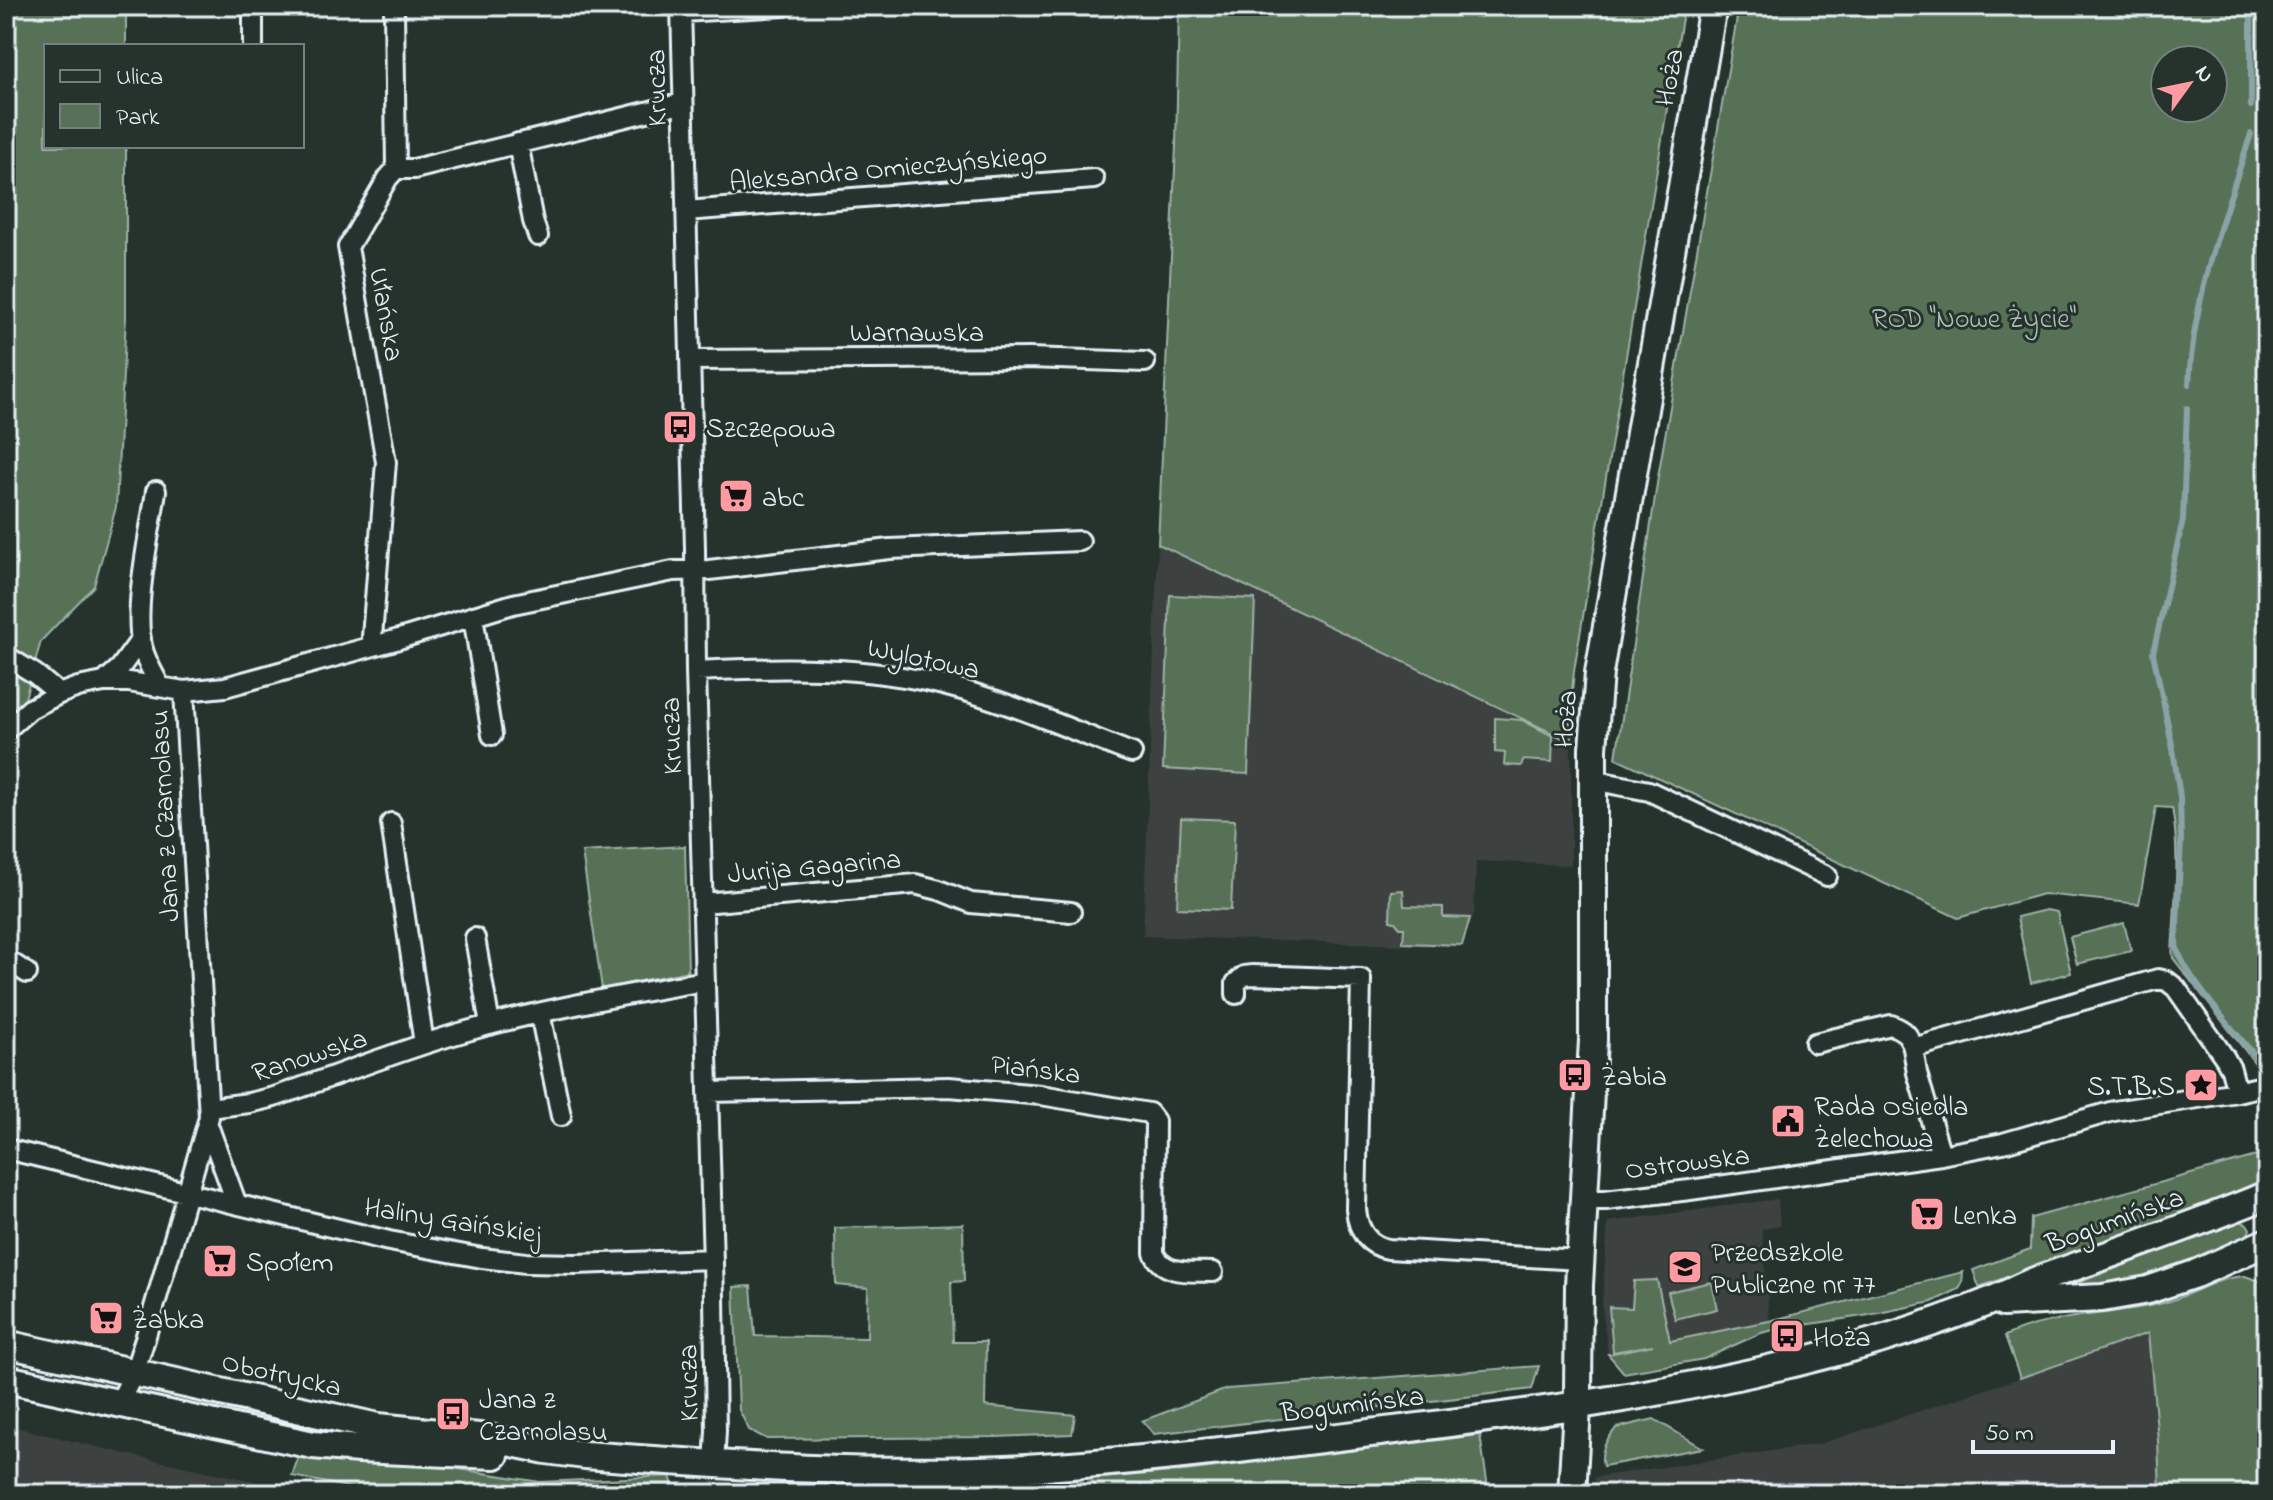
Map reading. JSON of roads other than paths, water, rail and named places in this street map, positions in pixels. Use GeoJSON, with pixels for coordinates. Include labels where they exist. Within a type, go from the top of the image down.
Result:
{"type":"FeatureCollection","features":[{"type":"Feature","properties":{"kind":"street"},"geometry":{"type":"LineString","coordinates":[[253,6],[253,44]]}},
{"type":"Feature","properties":{"kind":"street"},"geometry":{"type":"LineString","coordinates":[[394,6],[396,169],[414,169],[683,103]]}},
{"type":"Feature","properties":{"kind":"street"},"geometry":{"type":"LineString","coordinates":[[681,9],[784,6]]}},
{"type":"Feature","properties":{"kind":"street","name":"Hoża"},"geometry":{"type":"LineString","coordinates":[[1572,1494],[1580,1260],[1594,1018],[1592,780],[1595,712],[1599,673],[1713,6]]}},
{"type":"Feature","properties":{"kind":"street","name":"Krucza"},"geometry":{"type":"LineString","coordinates":[[681,9],[716,1431],[714,1464]]}},
{"type":"Feature","properties":{"kind":"street"},"geometry":{"type":"LineString","coordinates":[[518,143],[538,236]]}},
{"type":"Feature","properties":{"kind":"street","name":"Ułańska"},"geometry":{"type":"LineString","coordinates":[[374,645],[372,637],[386,462],[348,247],[396,169]]}},
{"type":"Feature","properties":{"kind":"street","name":"Aleksandra Omieczyńskiego"},"geometry":{"type":"LineString","coordinates":[[686,211],[1094,179]]}},
{"type":"Feature","properties":{"kind":"street","name":"Warnawska"},"geometry":{"type":"LineString","coordinates":[[690,360],[1044,358],[1145,362]]}},
{"type":"Feature","properties":{"kind":"street"},"geometry":{"type":"LineString","coordinates":[[156,491],[142,591],[141,639],[148,663],[160,686]]}},
{"type":"Feature","properties":{"kind":"street"},"geometry":{"type":"LineString","coordinates":[[6,730],[30,709],[78,687],[104,682],[129,682],[184,691],[225,687],[513,604],[673,571],[890,549],[1080,541]]}},
{"type":"Feature","properties":{"kind":"street"},"geometry":{"type":"LineString","coordinates":[[473,616],[492,735]]}},
{"type":"Feature","properties":{"kind":"street"},"geometry":{"type":"LineString","coordinates":[[104,682],[120,668],[141,639]]}},
{"type":"Feature","properties":{"kind":"street"},"geometry":{"type":"LineString","coordinates":[[6,656],[59,694]]}},
{"type":"Feature","properties":{"kind":"street","name":"Wylotowa"},"geometry":{"type":"LineString","coordinates":[[696,671],[820,668],[914,679],[975,694],[1132,753]]}},
{"type":"Feature","properties":{"kind":"street","name":"Jana z Czarnolasu"},"geometry":{"type":"LineString","coordinates":[[119,1403],[134,1373],[208,1117],[184,691]]}},
{"type":"Feature","properties":{"kind":"street"},"geometry":{"type":"LineString","coordinates":[[1592,780],[1649,791],[1827,876]]}},
{"type":"Feature","properties":{"kind":"street"},"geometry":{"type":"LineString","coordinates":[[391,823],[424,1044]]}},
{"type":"Feature","properties":{"kind":"street","name":"Jurija Gagarina"},"geometry":{"type":"LineString","coordinates":[[703,903],[915,884],[971,903],[1071,912]]}},
{"type":"Feature","properties":{"kind":"street"},"geometry":{"type":"LineString","coordinates":[[475,938],[490,1025]]}},
{"type":"Feature","properties":{"kind":"street"},"geometry":{"type":"LineString","coordinates":[[6,959],[27,973]]}},
{"type":"Feature","properties":{"kind":"street"},"geometry":{"type":"LineString","coordinates":[[1236,994],[1236,983],[1244,976],[1361,979],[1356,1209],[1361,1230],[1372,1243],[1388,1249],[1580,1260]]}},
{"type":"Feature","properties":{"kind":"street"},"geometry":{"type":"LineString","coordinates":[[1913,1048],[2158,979],[2176,988],[2225,1058],[2237,1092]]}},
{"type":"Feature","properties":{"kind":"street","name":"Ranowska"},"geometry":{"type":"LineString","coordinates":[[208,1117],[230,1107],[274,1097],[424,1044],[490,1025],[705,981]]}},
{"type":"Feature","properties":{"kind":"street"},"geometry":{"type":"LineString","coordinates":[[540,1013],[561,1116]]}},
{"type":"Feature","properties":{"kind":"street"},"geometry":{"type":"LineString","coordinates":[[1815,1043],[1891,1025],[1902,1029],[1913,1048],[1917,1073],[1941,1155]]}},
{"type":"Feature","properties":{"kind":"street","name":"Ostrowska"},"geometry":{"type":"LineString","coordinates":[[1584,1200],[1690,1190],[1941,1155],[2003,1143],[2114,1111],[2267,1085]]}},
{"type":"Feature","properties":{"kind":"street","name":"Piańska"},"geometry":{"type":"LineString","coordinates":[[708,1092],[949,1087],[1041,1095],[1149,1113],[1155,1121],[1154,1253],[1158,1263],[1167,1268],[1213,1272]]}},
{"type":"Feature","properties":{"kind":"street"},"geometry":{"type":"LineString","coordinates":[[208,1117],[236,1202]]}},
{"type":"Feature","properties":{"kind":"street","name":"Haliny Gaińskiej"},"geometry":{"type":"LineString","coordinates":[[6,1149],[389,1241],[492,1260],[577,1264],[712,1259]]}},
{"type":"Feature","properties":{"kind":"street","name":"Bogumińska"},"geometry":{"type":"LineString","coordinates":[[714,1464],[905,1471],[1027,1468],[1279,1444],[1577,1407],[1682,1388],[1877,1340],[1984,1304],[2037,1281],[2170,1234],[2267,1195]]}},
{"type":"Feature","properties":{"kind":"street","name":"Bogumińska"},"geometry":{"type":"LineString","coordinates":[[1984,1304],[2102,1298],[2139,1292],[2174,1282],[2267,1242]]}},
{"type":"Feature","properties":{"kind":"street","name":"Obotrycka"},"geometry":{"type":"LineString","coordinates":[[6,1344],[378,1427],[489,1438],[585,1455],[714,1464]]}},
{"type":"Feature","properties":{"kind":"street","name":"Obotrycka"},"geometry":{"type":"LineString","coordinates":[[6,1379],[313,1445],[495,1455],[546,1450]]}},
{"type":"Feature","properties":{"kind":"waterway"},"geometry":{"type":"LineString","coordinates":[[2251,6],[2251,106]]}},
{"type":"Feature","properties":{"kind":"waterway"},"geometry":{"type":"LineString","coordinates":[[2189,384],[2203,288],[2251,134]]}},
{"type":"Feature","properties":{"kind":"waterway"},"geometry":{"type":"LineString","coordinates":[[2187,408],[2183,520],[2153,653],[2180,797],[2176,945],[2200,989],[2261,1063]]}},
{"type":"Feature","properties":{"kind":"place","name":"Szczepowa"},"geometry":{"type":"Point","coordinates":[680,427]}},
{"type":"Feature","properties":{"kind":"place","name":"abc"},"geometry":{"type":"Point","coordinates":[736,496]}},
{"type":"Feature","properties":{"kind":"place","name":"Żabia"},"geometry":{"type":"Point","coordinates":[1575,1075]}},
{"type":"Feature","properties":{"kind":"place","name":"S.T.B.S"},"geometry":{"type":"Point","coordinates":[2201,1085]}},
{"type":"Feature","properties":{"kind":"place","name":"Rada Osiedla Żelechowa"},"geometry":{"type":"Point","coordinates":[1788,1121]}},
{"type":"Feature","properties":{"kind":"place","name":"Lenka"},"geometry":{"type":"Point","coordinates":[1927,1214]}},
{"type":"Feature","properties":{"kind":"place","name":"Społem"},"geometry":{"type":"Point","coordinates":[220,1261]}},
{"type":"Feature","properties":{"kind":"place","name":"Przedszkole Publiczne nr 77"},"geometry":{"type":"Point","coordinates":[1685,1267]}},
{"type":"Feature","properties":{"kind":"place","name":"Żabka"},"geometry":{"type":"Point","coordinates":[106,1318]}},
{"type":"Feature","properties":{"kind":"place","name":"Hoża"},"geometry":{"type":"Point","coordinates":[1787,1336]}},
{"type":"Feature","properties":{"kind":"place","name":"Jana z Czarnolasu"},"geometry":{"type":"Point","coordinates":[453,1414]}},
{"type":"Feature","properties":{"kind":"park label","name":"ROD \"Nowe Życie\""},"geometry":{"type":"Point","coordinates":[1974,317]}}]}
